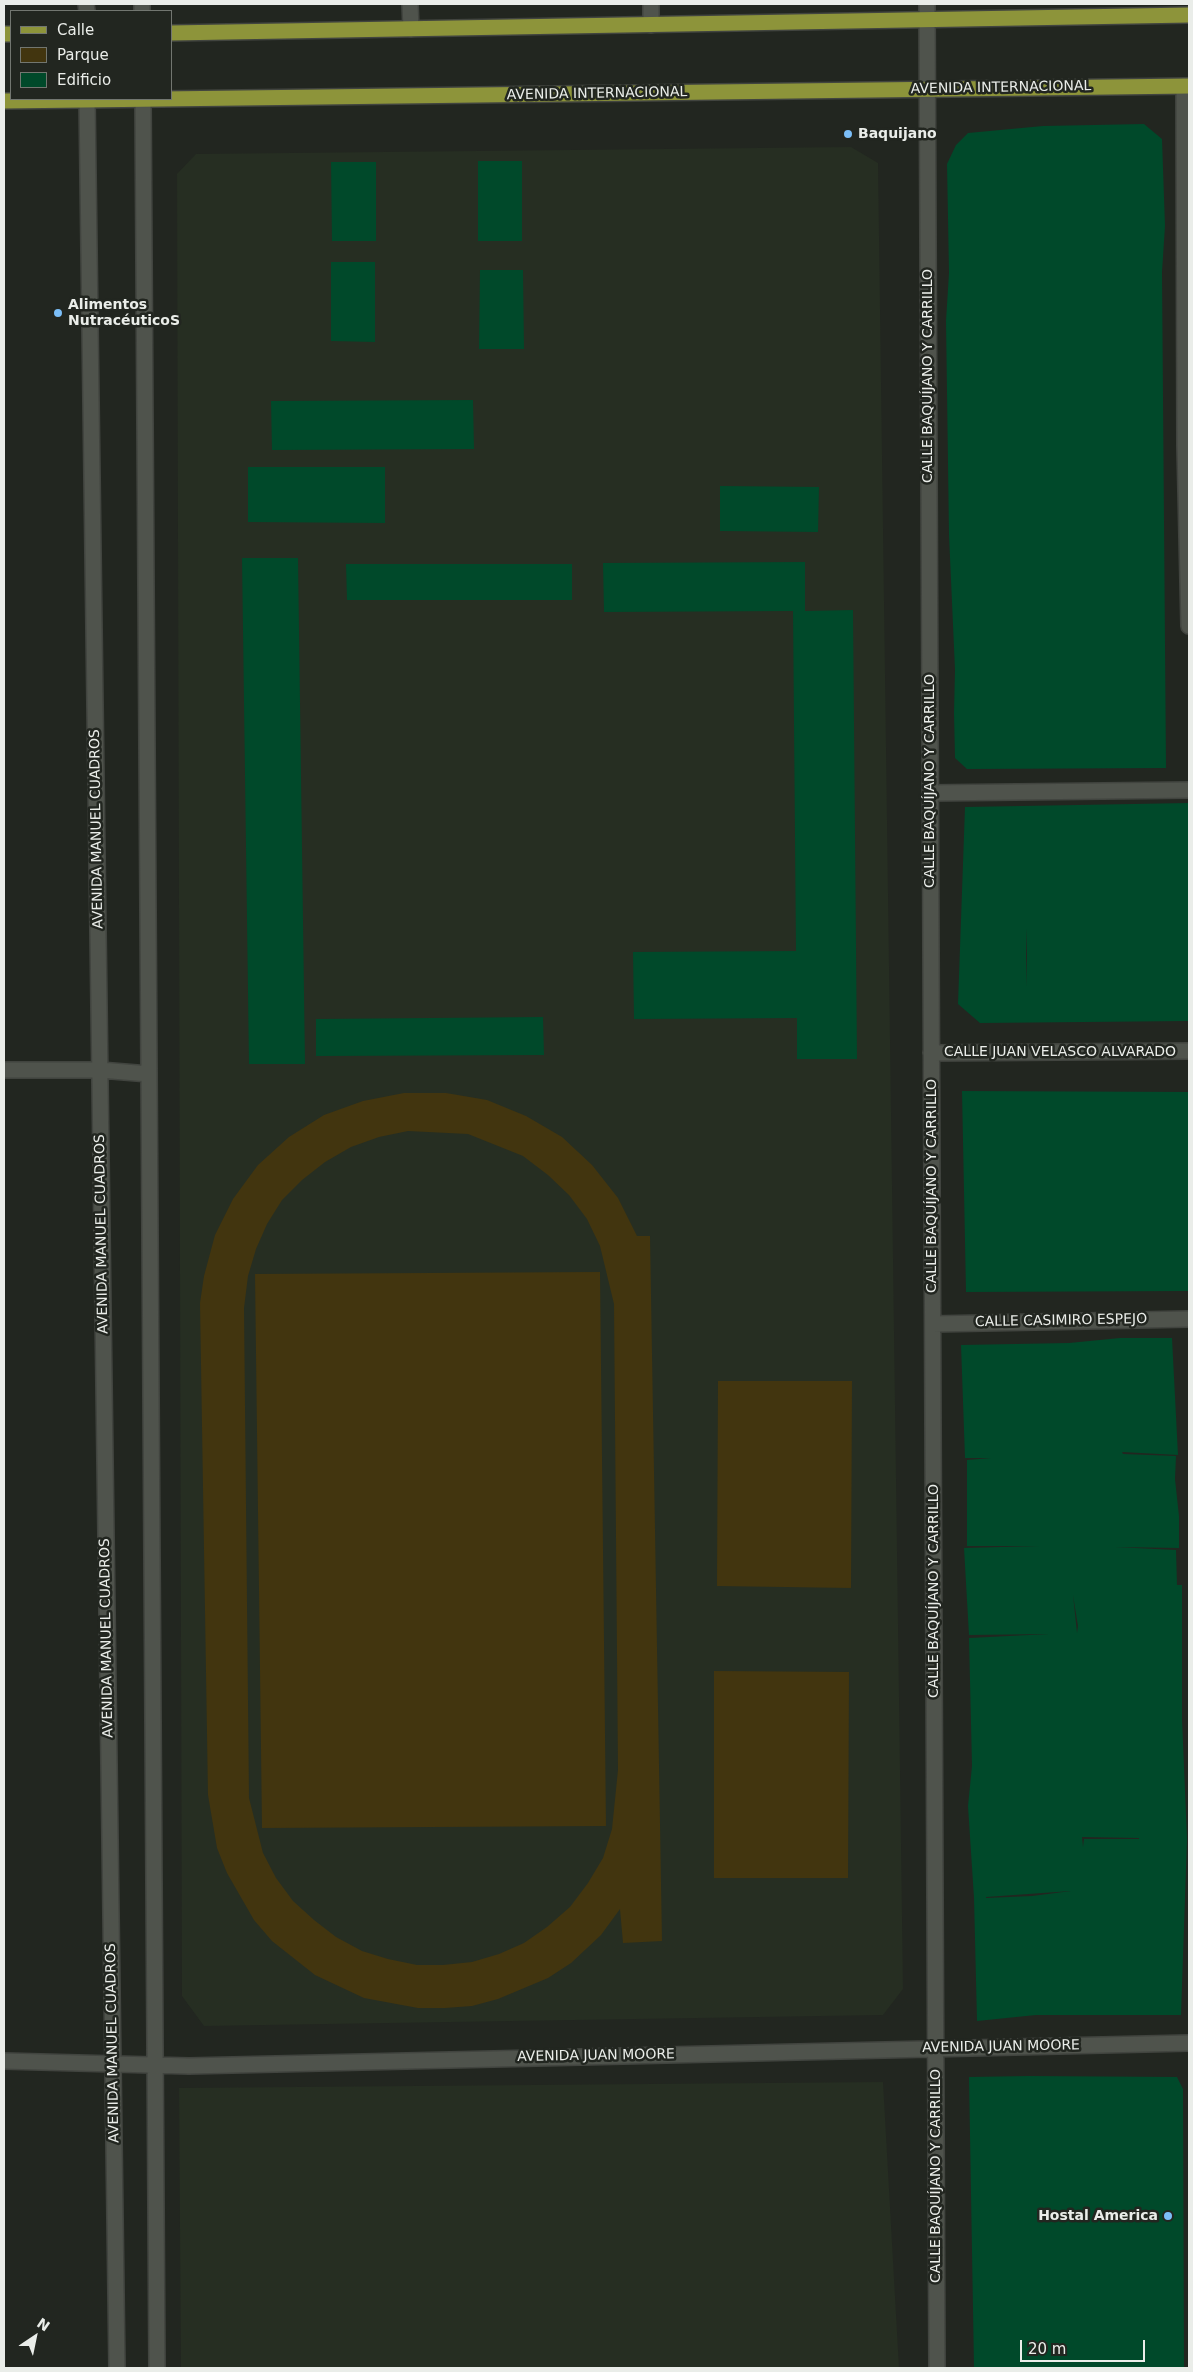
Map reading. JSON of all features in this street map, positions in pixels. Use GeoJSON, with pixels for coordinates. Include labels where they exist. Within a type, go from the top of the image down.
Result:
{"type":"FeatureCollection","features":[{"type":"Feature","properties":{"kind":"main road"},"geometry":{"type":"LineString","coordinates":[[172,33],[927,19],[1181,11]]}},
{"type":"Feature","properties":{"kind":"main road","name":"AVENIDA INTERNACIONAL"},"geometry":{"type":"LineString","coordinates":[[172,100],[1187,86]]}},
{"type":"Feature","properties":{"kind":"main road","name":"AVENIDA INTERNACIONAL"},"geometry":{"type":"LineString","coordinates":[[4,101],[143,100]]}},
{"type":"Feature","properties":{"kind":"street"},"geometry":{"type":"LineString","coordinates":[[410,4],[411,29]]}},
{"type":"Feature","properties":{"kind":"street"},"geometry":{"type":"LineString","coordinates":[[651,4],[651,25]]}},
{"type":"Feature","properties":{"kind":"street","name":"CALLE BAQUÍJANO Y CARRILLO"},"geometry":{"type":"LineString","coordinates":[[927,4],[937,2368]]}},
{"type":"Feature","properties":{"kind":"street"},"geometry":{"type":"LineString","coordinates":[[1187,86],[1189,626]]}},
{"type":"Feature","properties":{"kind":"street","name":"AVENIDA MANUEL CUADROS"},"geometry":{"type":"LineString","coordinates":[[87,100],[117,2368]]}},
{"type":"Feature","properties":{"kind":"street"},"geometry":{"type":"LineString","coordinates":[[143,100],[157,2368]]}},
{"type":"Feature","properties":{"kind":"street"},"geometry":{"type":"LineString","coordinates":[[930,793],[1189,790]]}},
{"type":"Feature","properties":{"kind":"street","name":"CALLE JUAN VELASCO ALVARADO"},"geometry":{"type":"LineString","coordinates":[[931,1053],[1189,1051]]}},
{"type":"Feature","properties":{"kind":"street"},"geometry":{"type":"LineString","coordinates":[[4,1070],[100,1070],[149,1074]]}},
{"type":"Feature","properties":{"kind":"street","name":"CALLE CASIMIRO ESPEJO"},"geometry":{"type":"LineString","coordinates":[[933,1324],[1189,1319]]}},
{"type":"Feature","properties":{"kind":"street","name":"AVENIDA JUAN MOORE"},"geometry":{"type":"LineString","coordinates":[[4,2061],[156,2066],[1189,2043]]}},
{"type":"Feature","properties":{"kind":"shaded area"},"geometry":{"type":"Polygon","coordinates":[[[851,147],[878,163],[903,1989],[883,2015],[204,2026],[182,1996],[177,174],[196,154],[851,147]]]}},
{"type":"Feature","properties":{"kind":"shaded area"},"geometry":{"type":"Polygon","coordinates":[[[883,2082],[899,2368],[181,2368],[179,2088],[883,2082]]]}},
{"type":"Feature","properties":{"kind":"green space"},"geometry":{"type":"Polygon","coordinates":[[[404,1093],[446,1093],[487,1100],[526,1116],[562,1137],[592,1165],[618,1198],[637,1236],[650,1236],[662,1941],[623,1943],[620,1909],[601,1935],[571,1963],[548,1978],[498,1999],[472,2006],[418,2008],[364,1998],[315,1975],[272,1941],[254,1920],[227,1873],[217,1848],[208,1795],[200,1303],[204,1276],[215,1235],[233,1199],[258,1165],[289,1137],[324,1115],[363,1101],[404,1093]],[[408,1131],[379,1137],[351,1147],[325,1162],[302,1180],[282,1200],[267,1224],[256,1249],[248,1276],[244,1308],[249,1798],[263,1853],[276,1878],[293,1901],[336,1937],[362,1951],[417,1965],[472,1962],[499,1954],[524,1943],[547,1927],[570,1907],[588,1883],[603,1858],[612,1829],[618,1770],[614,1304],[600,1246],[587,1219],[569,1195],[548,1175],[523,1156],[468,1134],[408,1131]]]}},
{"type":"Feature","properties":{"kind":"green space"},"geometry":{"type":"Polygon","coordinates":[[[600,1272],[606,1826],[262,1828],[255,1274],[600,1272]]]}},
{"type":"Feature","properties":{"kind":"green space"},"geometry":{"type":"Polygon","coordinates":[[[718,1381],[852,1381],[851,1588],[717,1586],[718,1381]]]}},
{"type":"Feature","properties":{"kind":"green space"},"geometry":{"type":"Polygon","coordinates":[[[714,1671],[849,1672],[848,1878],[714,1878],[714,1671]]]}},
{"type":"Feature","properties":{"kind":"building"},"geometry":{"type":"Polygon","coordinates":[[[1144,124],[1162,139],[1165,226],[1162,272],[1166,768],[967,769],[955,758],[955,670],[949,535],[946,321],[949,273],[947,164],[956,145],[968,133],[1043,126],[1144,124]]]}},
{"type":"Feature","properties":{"kind":"building"},"geometry":{"type":"Polygon","coordinates":[[[478,161],[522,161],[522,241],[478,241],[478,161]]]}},
{"type":"Feature","properties":{"kind":"building"},"geometry":{"type":"Polygon","coordinates":[[[331,162],[376,162],[376,241],[332,241],[331,162]]]}},
{"type":"Feature","properties":{"kind":"building"},"geometry":{"type":"Polygon","coordinates":[[[331,262],[375,262],[375,342],[331,341],[331,262]]]}},
{"type":"Feature","properties":{"kind":"building"},"geometry":{"type":"Polygon","coordinates":[[[480,270],[523,270],[524,349],[479,349],[480,270]]]}},
{"type":"Feature","properties":{"kind":"building"},"geometry":{"type":"Polygon","coordinates":[[[473,400],[474,449],[272,450],[271,401],[473,400]]]}},
{"type":"Feature","properties":{"kind":"building"},"geometry":{"type":"Polygon","coordinates":[[[248,467],[385,467],[385,523],[248,522],[248,467]]]}},
{"type":"Feature","properties":{"kind":"building"},"geometry":{"type":"Polygon","coordinates":[[[720,486],[819,487],[818,532],[720,531],[720,486]]]}},
{"type":"Feature","properties":{"kind":"building"},"geometry":{"type":"Polygon","coordinates":[[[242,558],[298,558],[305,1064],[249,1064],[242,558]]]}},
{"type":"Feature","properties":{"kind":"building"},"geometry":{"type":"Polygon","coordinates":[[[805,562],[805,611],[853,610],[857,1059],[797,1059],[797,1018],[634,1019],[633,952],[796,951],[793,611],[604,612],[603,563],[805,562]]]}},
{"type":"Feature","properties":{"kind":"building"},"geometry":{"type":"Polygon","coordinates":[[[346,564],[572,564],[572,600],[347,600],[346,564]]]}},
{"type":"Feature","properties":{"kind":"building"},"geometry":{"type":"Polygon","coordinates":[[[1189,803],[1189,1021],[980,1023],[958,1004],[965,807],[1189,803]],[[1027,928],[1026,955],[1027,987],[1027,928]]]}},
{"type":"Feature","properties":{"kind":"building"},"geometry":{"type":"Polygon","coordinates":[[[543,1017],[544,1055],[316,1056],[316,1019],[543,1017]]]}},
{"type":"Feature","properties":{"kind":"building"},"geometry":{"type":"Polygon","coordinates":[[[962,1091],[1189,1092],[1189,1291],[966,1292],[962,1091]]]}},
{"type":"Feature","properties":{"kind":"building"},"geometry":{"type":"Polygon","coordinates":[[[1120,1338],[1172,1338],[1178,1455],[1122,1452],[1123,1454],[1176,1456],[1175,1479],[1179,1516],[1179,1548],[1115,1547],[1176,1550],[1177,1585],[1182,1585],[1182,1719],[1187,1839],[1181,2015],[1036,2015],[977,2021],[974,1898],[968,1806],[972,1766],[969,1638],[1049,1634],[969,1635],[964,1548],[1039,1546],[967,1546],[967,1460],[991,1458],[965,1458],[961,1345],[1069,1343],[1120,1338]],[[1073,1595],[1077,1633],[1078,1626],[1073,1595]],[[1082,1837],[1083,1847],[1084,1839],[1139,1838],[1082,1837]],[[1071,1891],[986,1897],[1032,1896],[1071,1891]]]}},
{"type":"Feature","properties":{"kind":"building"},"geometry":{"type":"Polygon","coordinates":[[[969,2077],[1177,2077],[1183,2089],[1184,2368],[974,2368],[969,2077]]]}},
{"type":"Feature","properties":{"kind":"place","name":"Baquijano"},"geometry":{"type":"Point","coordinates":[848,134]}},
{"type":"Feature","properties":{"kind":"place","name":"Alimentos NutracéuticoS"},"geometry":{"type":"Point","coordinates":[58,313]}},
{"type":"Feature","properties":{"kind":"place","name":"Hostal America"},"geometry":{"type":"Point","coordinates":[1168,2216]}}]}
